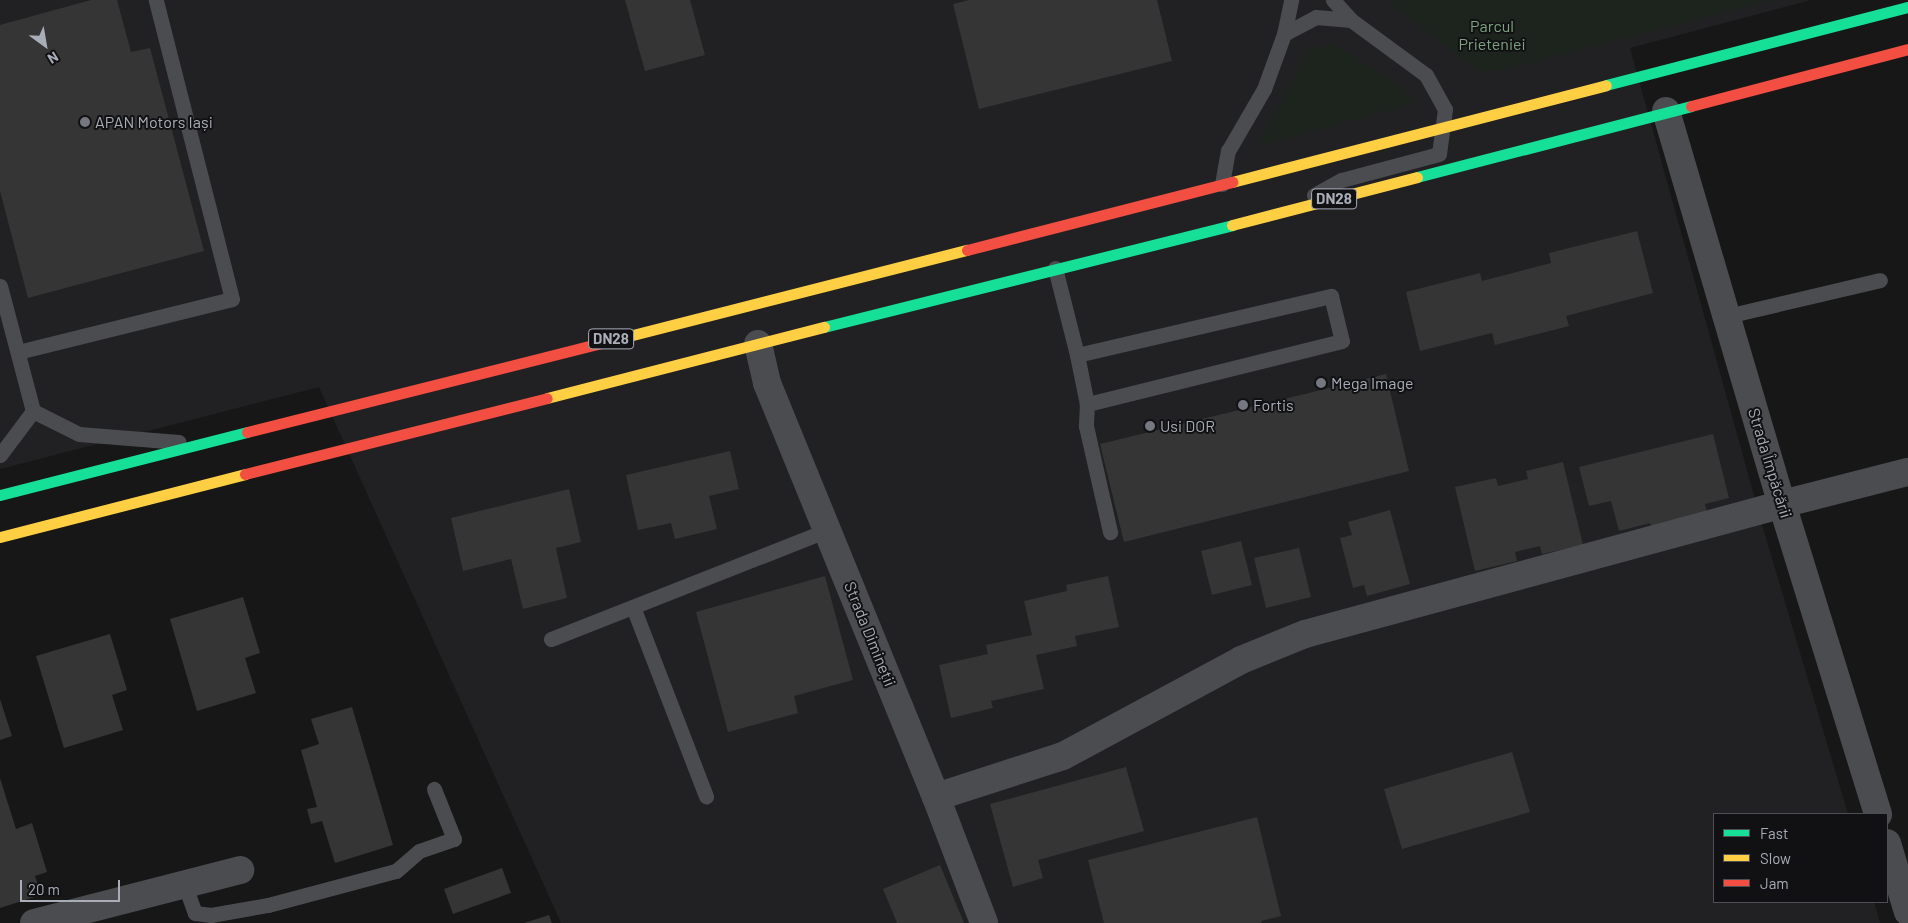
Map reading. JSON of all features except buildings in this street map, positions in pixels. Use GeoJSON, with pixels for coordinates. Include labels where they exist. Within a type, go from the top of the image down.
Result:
{"type":"FeatureCollection","features":[{"type":"Feature","properties":{"kind":"highway","name":"DN28"},"geometry":{"type":"LineString","coordinates":[[0,495],[1443,128],[1724,53],[1908,7]]}},
{"type":"Feature","properties":{"kind":"highway","name":"DN28"},"geometry":{"type":"LineString","coordinates":[[0,537],[1055,268],[1277,214],[1908,49]]}},
{"type":"Feature","properties":{"kind":"street","name":"Strada Împăcării"},"geometry":{"type":"LineString","coordinates":[[1666,111],[1782,504],[1878,813]]}},
{"type":"Feature","properties":{"kind":"street","name":"Strada Dimineții"},"geometry":{"type":"LineString","coordinates":[[758,344],[767,383],[936,797],[984,923]]}},
{"type":"Feature","properties":{"kind":"street"},"geometry":{"type":"LineString","coordinates":[[936,797],[1063,756],[1241,660],[1305,634],[1782,504],[1908,472]]}},
{"type":"Feature","properties":{"kind":"street"},"geometry":{"type":"LineString","coordinates":[[1888,846],[1908,912]]}},
{"type":"Feature","properties":{"kind":"street"},"geometry":{"type":"LineString","coordinates":[[34,923],[240,870]]}},
{"type":"Feature","properties":{"kind":"lane"},"geometry":{"type":"LineString","coordinates":[[18,352],[232,298],[156,0]]}},
{"type":"Feature","properties":{"kind":"lane"},"geometry":{"type":"LineString","coordinates":[[1222,184],[1228,151],[1264,89],[1284,34],[1291,0]]}},
{"type":"Feature","properties":{"kind":"lane"},"geometry":{"type":"LineString","coordinates":[[1277,214],[1341,180],[1439,154],[1445,109],[1426,75],[1351,20],[1332,0]]}},
{"type":"Feature","properties":{"kind":"lane"},"geometry":{"type":"LineString","coordinates":[[1284,34],[1316,17],[1351,20]]}},
{"type":"Feature","properties":{"kind":"lane"},"geometry":{"type":"LineString","coordinates":[[1055,268],[1077,355],[1086,404],[1086,426],[1110,532]]}},
{"type":"Feature","properties":{"kind":"lane"},"geometry":{"type":"LineString","coordinates":[[1726,316],[1880,280]]}},
{"type":"Feature","properties":{"kind":"lane"},"geometry":{"type":"LineString","coordinates":[[0,286],[33,411],[79,434],[203,444]]}},
{"type":"Feature","properties":{"kind":"lane"},"geometry":{"type":"LineString","coordinates":[[1077,355],[1331,296],[1342,341],[1086,404]]}},
{"type":"Feature","properties":{"kind":"lane"},"geometry":{"type":"LineString","coordinates":[[0,455],[33,411]]}},
{"type":"Feature","properties":{"kind":"lane"},"geometry":{"type":"LineString","coordinates":[[551,639],[828,530]]}},
{"type":"Feature","properties":{"kind":"lane"},"geometry":{"type":"LineString","coordinates":[[633,607],[706,796]]}},
{"type":"Feature","properties":{"kind":"lane"},"geometry":{"type":"LineString","coordinates":[[184,883],[195,913],[211,914],[268,905],[396,871],[419,851],[454,839],[434,789]]}},
{"type":"Feature","properties":{"kind":"shaded area"},"geometry":{"type":"Polygon","coordinates":[[[0,0],[1811,0],[1630,48],[1763,528],[1848,813],[1713,813],[1713,903],[1874,903],[1880,923],[561,923],[319,387],[0,469],[0,0]]]}},
{"type":"Feature","properties":{"kind":"green space","name":"Parcul Prieteniei"},"geometry":{"type":"Polygon","coordinates":[[[1386,0],[1772,0],[1507,69],[1479,71],[1386,0]]]}},
{"type":"Feature","properties":{"kind":"green space"},"geometry":{"type":"Polygon","coordinates":[[[1334,44],[1399,85],[1417,103],[1258,146],[1308,50],[1334,44]]]}},
{"type":"Feature","properties":{"kind":"traffic: fast"},"geometry":{"type":"LineString","coordinates":[[1606,85],[1908,7]]}},
{"type":"Feature","properties":{"kind":"traffic: fast"},"geometry":{"type":"LineString","coordinates":[[1417,177],[1691,106]]}},
{"type":"Feature","properties":{"kind":"traffic: fast"},"geometry":{"type":"LineString","coordinates":[[824,327],[1232,225]]}},
{"type":"Feature","properties":{"kind":"traffic: fast"},"geometry":{"type":"LineString","coordinates":[[0,495],[247,432]]}},
{"type":"Feature","properties":{"kind":"traffic: slow"},"geometry":{"type":"LineString","coordinates":[[1232,182],[1606,85]]}},
{"type":"Feature","properties":{"kind":"traffic: slow"},"geometry":{"type":"LineString","coordinates":[[1232,225],[1417,177]]}},
{"type":"Feature","properties":{"kind":"traffic: slow"},"geometry":{"type":"LineString","coordinates":[[617,339],[967,250]]}},
{"type":"Feature","properties":{"kind":"traffic: slow"},"geometry":{"type":"LineString","coordinates":[[547,398],[824,327]]}},
{"type":"Feature","properties":{"kind":"traffic: slow"},"geometry":{"type":"LineString","coordinates":[[0,537],[245,474]]}},
{"type":"Feature","properties":{"kind":"traffic: jam"},"geometry":{"type":"LineString","coordinates":[[1691,106],[1908,49]]}},
{"type":"Feature","properties":{"kind":"traffic: jam"},"geometry":{"type":"LineString","coordinates":[[967,250],[1232,182]]}},
{"type":"Feature","properties":{"kind":"traffic: jam"},"geometry":{"type":"LineString","coordinates":[[247,432],[617,339]]}},
{"type":"Feature","properties":{"kind":"traffic: jam"},"geometry":{"type":"LineString","coordinates":[[245,474],[547,398]]}},
{"type":"Feature","properties":{"kind":"place","name":"APAN Motors Iași"},"geometry":{"type":"Point","coordinates":[85,122]}},
{"type":"Feature","properties":{"kind":"place","name":"Mega Image"},"geometry":{"type":"Point","coordinates":[1321,383]}},
{"type":"Feature","properties":{"kind":"place","name":"Fortis"},"geometry":{"type":"Point","coordinates":[1243,405]}},
{"type":"Feature","properties":{"kind":"place","name":"Usi DOR"},"geometry":{"type":"Point","coordinates":[1150,426]}}]}
